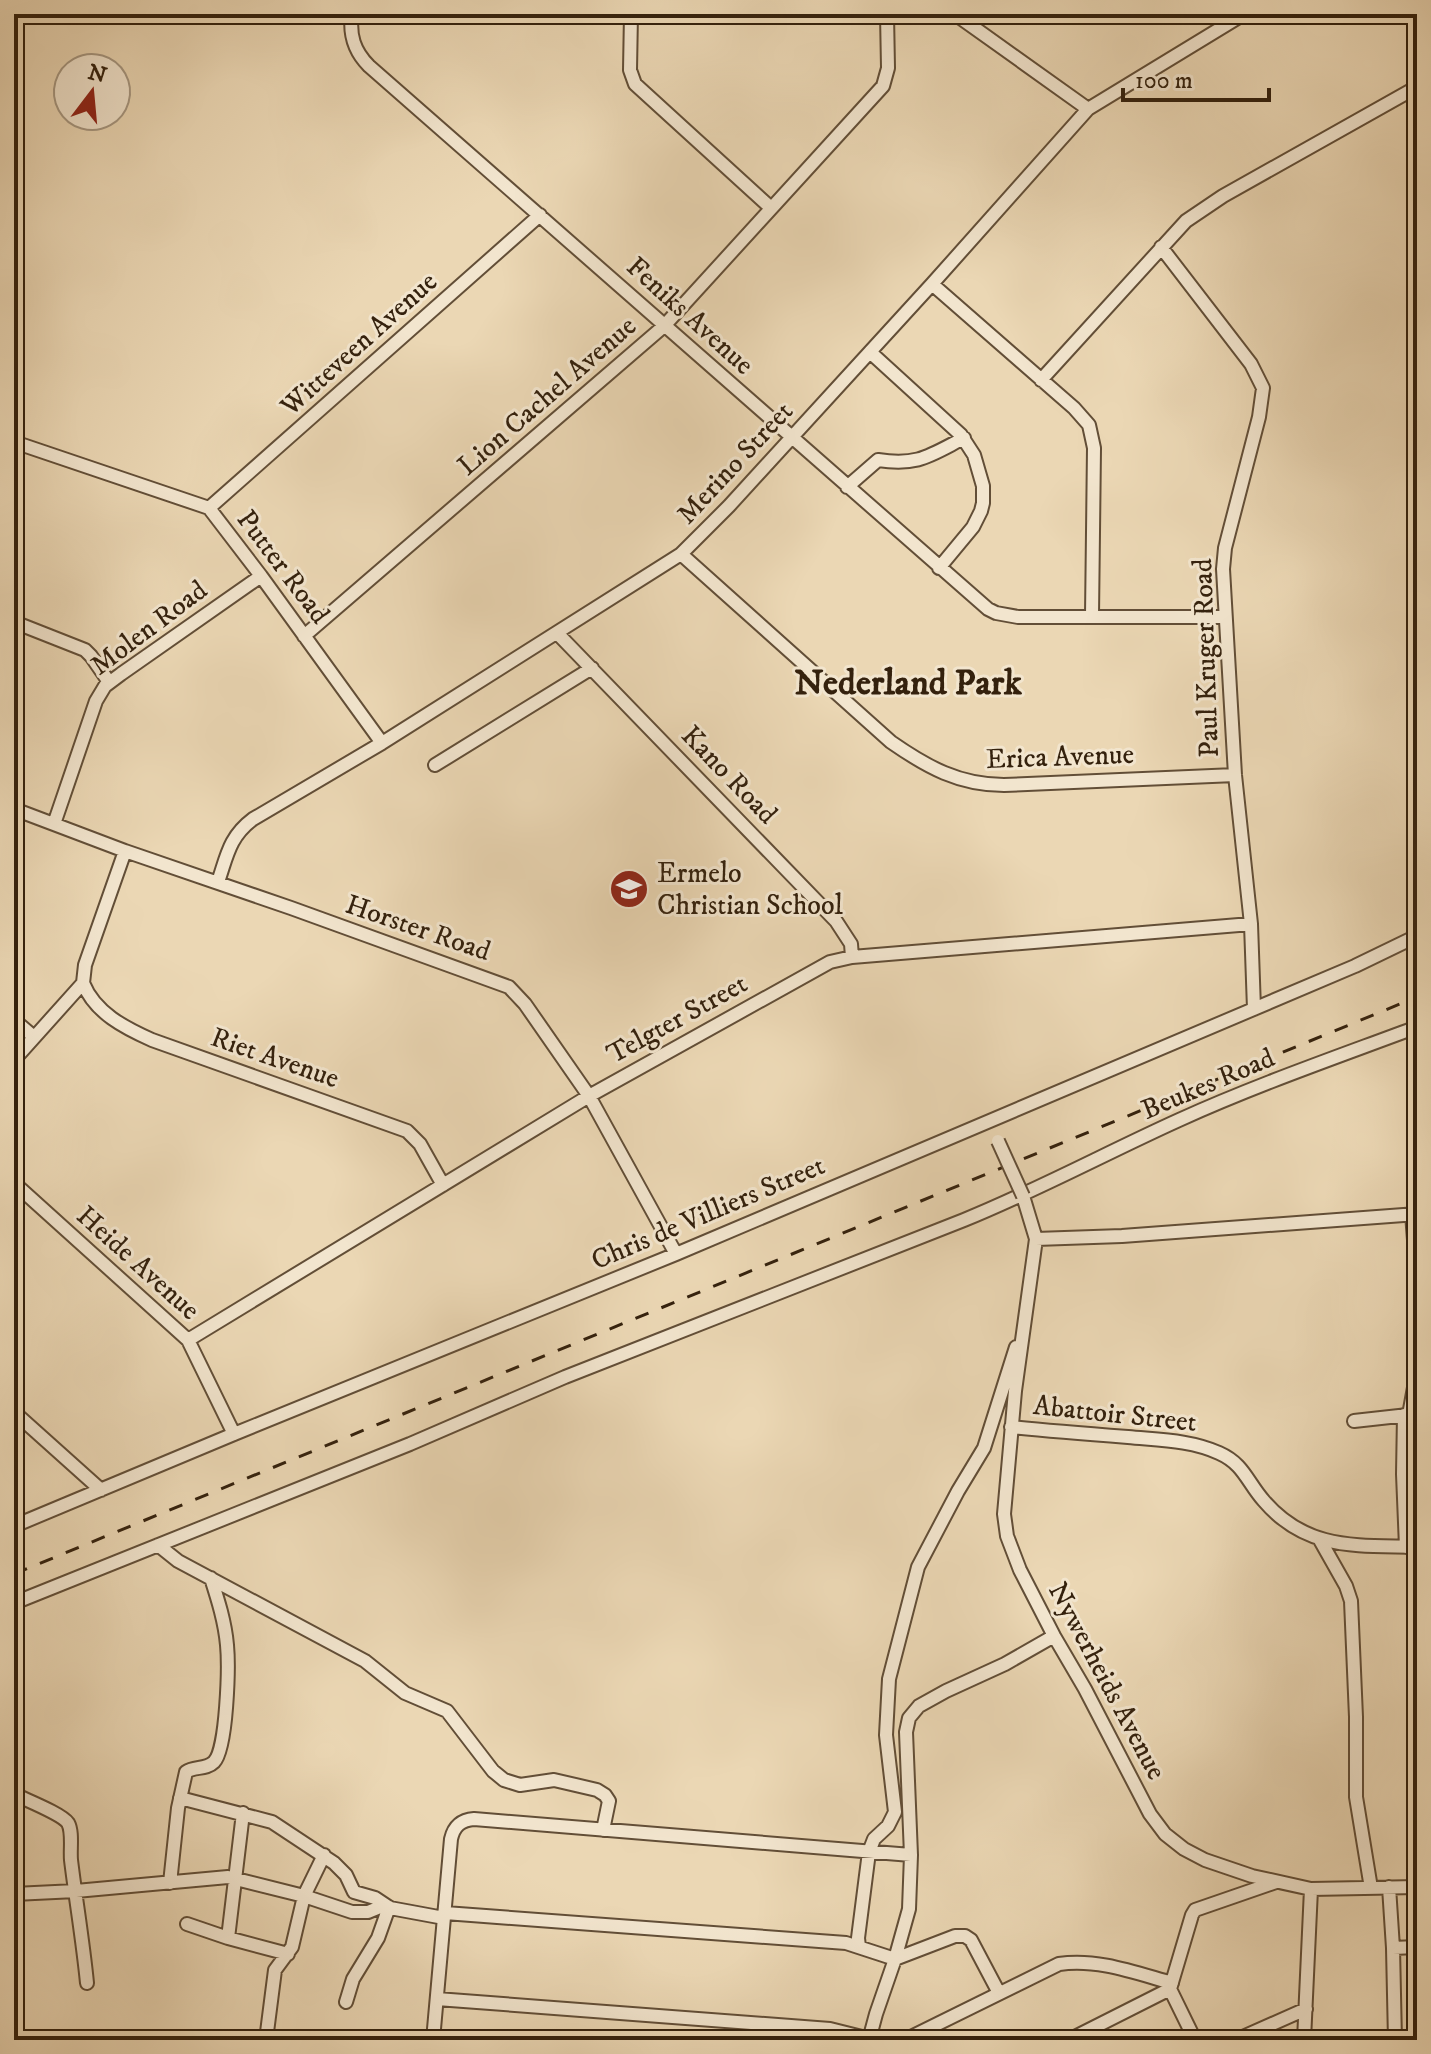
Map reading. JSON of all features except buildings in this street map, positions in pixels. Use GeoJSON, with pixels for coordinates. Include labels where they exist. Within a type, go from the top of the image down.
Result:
{"type":"FeatureCollection","features":[{"type":"Feature","properties":{"kind":"street","name":"Feniks Avenue"},"geometry":{"type":"LineString","coordinates":[[352,14],[351,37],[364,61],[988,609],[1018,617],[1225,617]]}},
{"type":"Feature","properties":{"kind":"street"},"geometry":{"type":"LineString","coordinates":[[631,14],[630,70],[635,84],[771,208]]}},
{"type":"Feature","properties":{"kind":"street","name":"Lion Cachel Avenue"},"geometry":{"type":"LineString","coordinates":[[304,636],[664,326],[883,86],[888,68],[887,14]]}},
{"type":"Feature","properties":{"kind":"street"},"geometry":{"type":"LineString","coordinates":[[955,14],[1088,109]]}},
{"type":"Feature","properties":{"kind":"street","name":"Merino Street"},"geometry":{"type":"LineString","coordinates":[[218,882],[231,842],[239,830],[253,819],[382,743],[681,554],[870,352],[1088,109],[1244,14]]}},
{"type":"Feature","properties":{"kind":"street"},"geometry":{"type":"LineString","coordinates":[[1041,380],[1186,221],[1223,196],[1417,87]]}},
{"type":"Feature","properties":{"kind":"street","name":"Witteveen Avenue"},"geometry":{"type":"LineString","coordinates":[[209,508],[540,215]]}},
{"type":"Feature","properties":{"kind":"street","name":"Paul Kruger Road"},"geometry":{"type":"LineString","coordinates":[[1161,247],[1251,364],[1263,388],[1259,417],[1225,548],[1223,569],[1235,775],[1251,924],[1254,1009]]}},
{"type":"Feature","properties":{"kind":"street"},"geometry":{"type":"LineString","coordinates":[[932,284],[1089,425],[1093,438],[1092,616]]}},
{"type":"Feature","properties":{"kind":"street"},"geometry":{"type":"LineString","coordinates":[[870,352],[964,438],[974,455],[983,486],[983,503],[973,527],[939,568]]}},
{"type":"Feature","properties":{"kind":"street"},"geometry":{"type":"LineString","coordinates":[[847,487],[878,460],[902,463],[918,460],[964,438]]}},
{"type":"Feature","properties":{"kind":"street","name":"Putter Road"},"geometry":{"type":"LineString","coordinates":[[14,442],[209,508],[382,743]]}},
{"type":"Feature","properties":{"kind":"street","name":"Erica Avenue"},"geometry":{"type":"LineString","coordinates":[[681,554],[883,735],[919,761],[949,775],[972,783],[1004,785],[1235,775]]}},
{"type":"Feature","properties":{"kind":"street","name":"Molen Road"},"geometry":{"type":"LineString","coordinates":[[54,824],[101,691],[109,682],[261,576]]}},
{"type":"Feature","properties":{"kind":"street"},"geometry":{"type":"LineString","coordinates":[[14,622],[85,650],[109,682]]}},
{"type":"Feature","properties":{"kind":"street","name":"Kano Road"},"geometry":{"type":"LineString","coordinates":[[558,634],[836,921],[851,944],[852,957]]}},
{"type":"Feature","properties":{"kind":"street"},"geometry":{"type":"LineString","coordinates":[[435,765],[592,668]]}},
{"type":"Feature","properties":{"kind":"street","name":"Horster Road"},"geometry":{"type":"LineString","coordinates":[[14,809],[509,987],[525,1004],[589,1096],[676,1254]]}},
{"type":"Feature","properties":{"kind":"street"},"geometry":{"type":"LineString","coordinates":[[14,1060],[83,983],[85,965],[125,851]]}},
{"type":"Feature","properties":{"kind":"street","name":"Telgter Street"},"geometry":{"type":"LineString","coordinates":[[188,1340],[589,1096],[830,962],[852,957],[1251,924]]}},
{"type":"Feature","properties":{"kind":"street","name":"Chris de Villiers Street"},"geometry":{"type":"LineString","coordinates":[[14,1526],[676,1254],[1355,966],[1417,936]]}},
{"type":"Feature","properties":{"kind":"street","name":"Riet Avenue"},"geometry":{"type":"LineString","coordinates":[[83,983],[92,1000],[109,1016],[152,1040],[407,1131],[420,1144],[443,1185]]}},
{"type":"Feature","properties":{"kind":"street"},"geometry":{"type":"LineString","coordinates":[[14,1020],[34,1037]]}},
{"type":"Feature","properties":{"kind":"street","name":"Beukes Road"},"geometry":{"type":"LineString","coordinates":[[14,1603],[410,1444],[565,1377],[1023,1196],[1177,1121],[1417,1027]]}},
{"type":"Feature","properties":{"kind":"street"},"geometry":{"type":"LineString","coordinates":[[859,1947],[869,1852],[874,1839],[888,1826],[895,1812],[886,1735],[889,1679],[918,1567],[984,1448],[1013,1353],[1023,1333],[1036,1239],[1023,1196],[990,1120]]}},
{"type":"Feature","properties":{"kind":"street","name":"Heide Avenue"},"geometry":{"type":"LineString","coordinates":[[14,1183],[188,1340],[234,1434]]}},
{"type":"Feature","properties":{"kind":"street"},"geometry":{"type":"LineString","coordinates":[[1036,1239],[1122,1236],[1414,1214],[1417,1279]]}},
{"type":"Feature","properties":{"kind":"street","name":"Nywerheids Avenue"},"geometry":{"type":"LineString","coordinates":[[1023,1333],[1004,1514],[1007,1536],[1020,1570],[1150,1814],[1165,1834],[1184,1849],[1205,1860],[1277,1882],[1311,1889],[1417,1887]]}},
{"type":"Feature","properties":{"kind":"street"},"geometry":{"type":"LineString","coordinates":[[1412,1547],[1403,1474],[1417,1371]]}},
{"type":"Feature","properties":{"kind":"street"},"geometry":{"type":"LineString","coordinates":[[14,1412],[101,1490]]}},
{"type":"Feature","properties":{"kind":"street"},"geometry":{"type":"LineString","coordinates":[[1354,1421],[1410,1415]]}},
{"type":"Feature","properties":{"kind":"street","name":"Abattoir Street"},"geometry":{"type":"LineString","coordinates":[[1011,1427],[1196,1445],[1216,1451],[1239,1465],[1261,1498],[1299,1531],[1320,1540],[1347,1544],[1412,1547]]}},
{"type":"Feature","properties":{"kind":"street"},"geometry":{"type":"LineString","coordinates":[[1320,1540],[1351,1601],[1356,1797],[1371,1888]]}},
{"type":"Feature","properties":{"kind":"street"},"geometry":{"type":"LineString","coordinates":[[158,1545],[178,1561],[365,1661],[412,1697],[447,1711],[493,1771],[504,1780],[520,1785],[554,1780],[602,1793],[609,1801],[603,1830]]}},
{"type":"Feature","properties":{"kind":"street"},"geometry":{"type":"LineString","coordinates":[[170,1883],[180,1798],[187,1770],[205,1767],[219,1754],[225,1716],[227,1644],[211,1578]]}},
{"type":"Feature","properties":{"kind":"street"},"geometry":{"type":"LineString","coordinates":[[437,1999],[830,2029],[871,2040],[876,2014],[909,1909],[911,1855],[906,1732],[912,1713],[936,1696],[997,1668],[1054,1636]]}},
{"type":"Feature","properties":{"kind":"street"},"geometry":{"type":"LineString","coordinates":[[14,1794],[51,1811],[70,1825],[71,1857],[87,1983]]}},
{"type":"Feature","properties":{"kind":"street"},"geometry":{"type":"LineString","coordinates":[[180,1798],[272,1822],[343,1871],[354,1892],[375,1898],[387,1906],[444,1915],[846,1943],[894,1962],[955,1936],[965,1936],[971,1940],[999,1993]]}},
{"type":"Feature","properties":{"kind":"street"},"geometry":{"type":"LineString","coordinates":[[228,1938],[243,1813]]}},
{"type":"Feature","properties":{"kind":"street"},"geometry":{"type":"LineString","coordinates":[[433,2040],[451,1839],[455,1828],[463,1821],[474,1819],[911,1855]]}},
{"type":"Feature","properties":{"kind":"street"},"geometry":{"type":"LineString","coordinates":[[266,2040],[273,1978],[295,1939],[304,1896],[324,1855]]}},
{"type":"Feature","properties":{"kind":"street"},"geometry":{"type":"LineString","coordinates":[[14,1894],[220,1877],[304,1896],[352,1912],[368,1912],[387,1906]]}},
{"type":"Feature","properties":{"kind":"street"},"geometry":{"type":"LineString","coordinates":[[1195,2040],[1171,1986],[1195,1910],[1277,1882]]}},
{"type":"Feature","properties":{"kind":"street"},"geometry":{"type":"LineString","coordinates":[[1389,1887],[1395,2040]]}},
{"type":"Feature","properties":{"kind":"street"},"geometry":{"type":"LineString","coordinates":[[1304,2040],[1311,1889]]}},
{"type":"Feature","properties":{"kind":"street"},"geometry":{"type":"LineString","coordinates":[[346,2002],[353,1979],[378,1938],[387,1906]]}},
{"type":"Feature","properties":{"kind":"street"},"geometry":{"type":"LineString","coordinates":[[187,1924],[288,1954]]}},
{"type":"Feature","properties":{"kind":"street"},"geometry":{"type":"LineString","coordinates":[[1393,1948],[1417,1947]]}},
{"type":"Feature","properties":{"kind":"street"},"geometry":{"type":"LineString","coordinates":[[905,2040],[1053,1967],[1071,1962],[1115,1967],[1171,1986]]}},
{"type":"Feature","properties":{"kind":"street"},"geometry":{"type":"LineString","coordinates":[[1069,2040],[1171,1986]]}},
{"type":"Feature","properties":{"kind":"street"},"geometry":{"type":"LineString","coordinates":[[1236,2040],[1306,2009]]}},
{"type":"Feature","properties":{"kind":"railway"},"geometry":{"type":"LineString","coordinates":[[14,1574],[1417,997]]}},
{"type":"Feature","properties":{"kind":"place","name":"Ermelo Christian School"},"geometry":{"type":"Point","coordinates":[629,889]}},
{"type":"Feature","properties":{"kind":"district","name":"Nederland Park"},"geometry":{"type":"Point","coordinates":[908,683]}}]}
